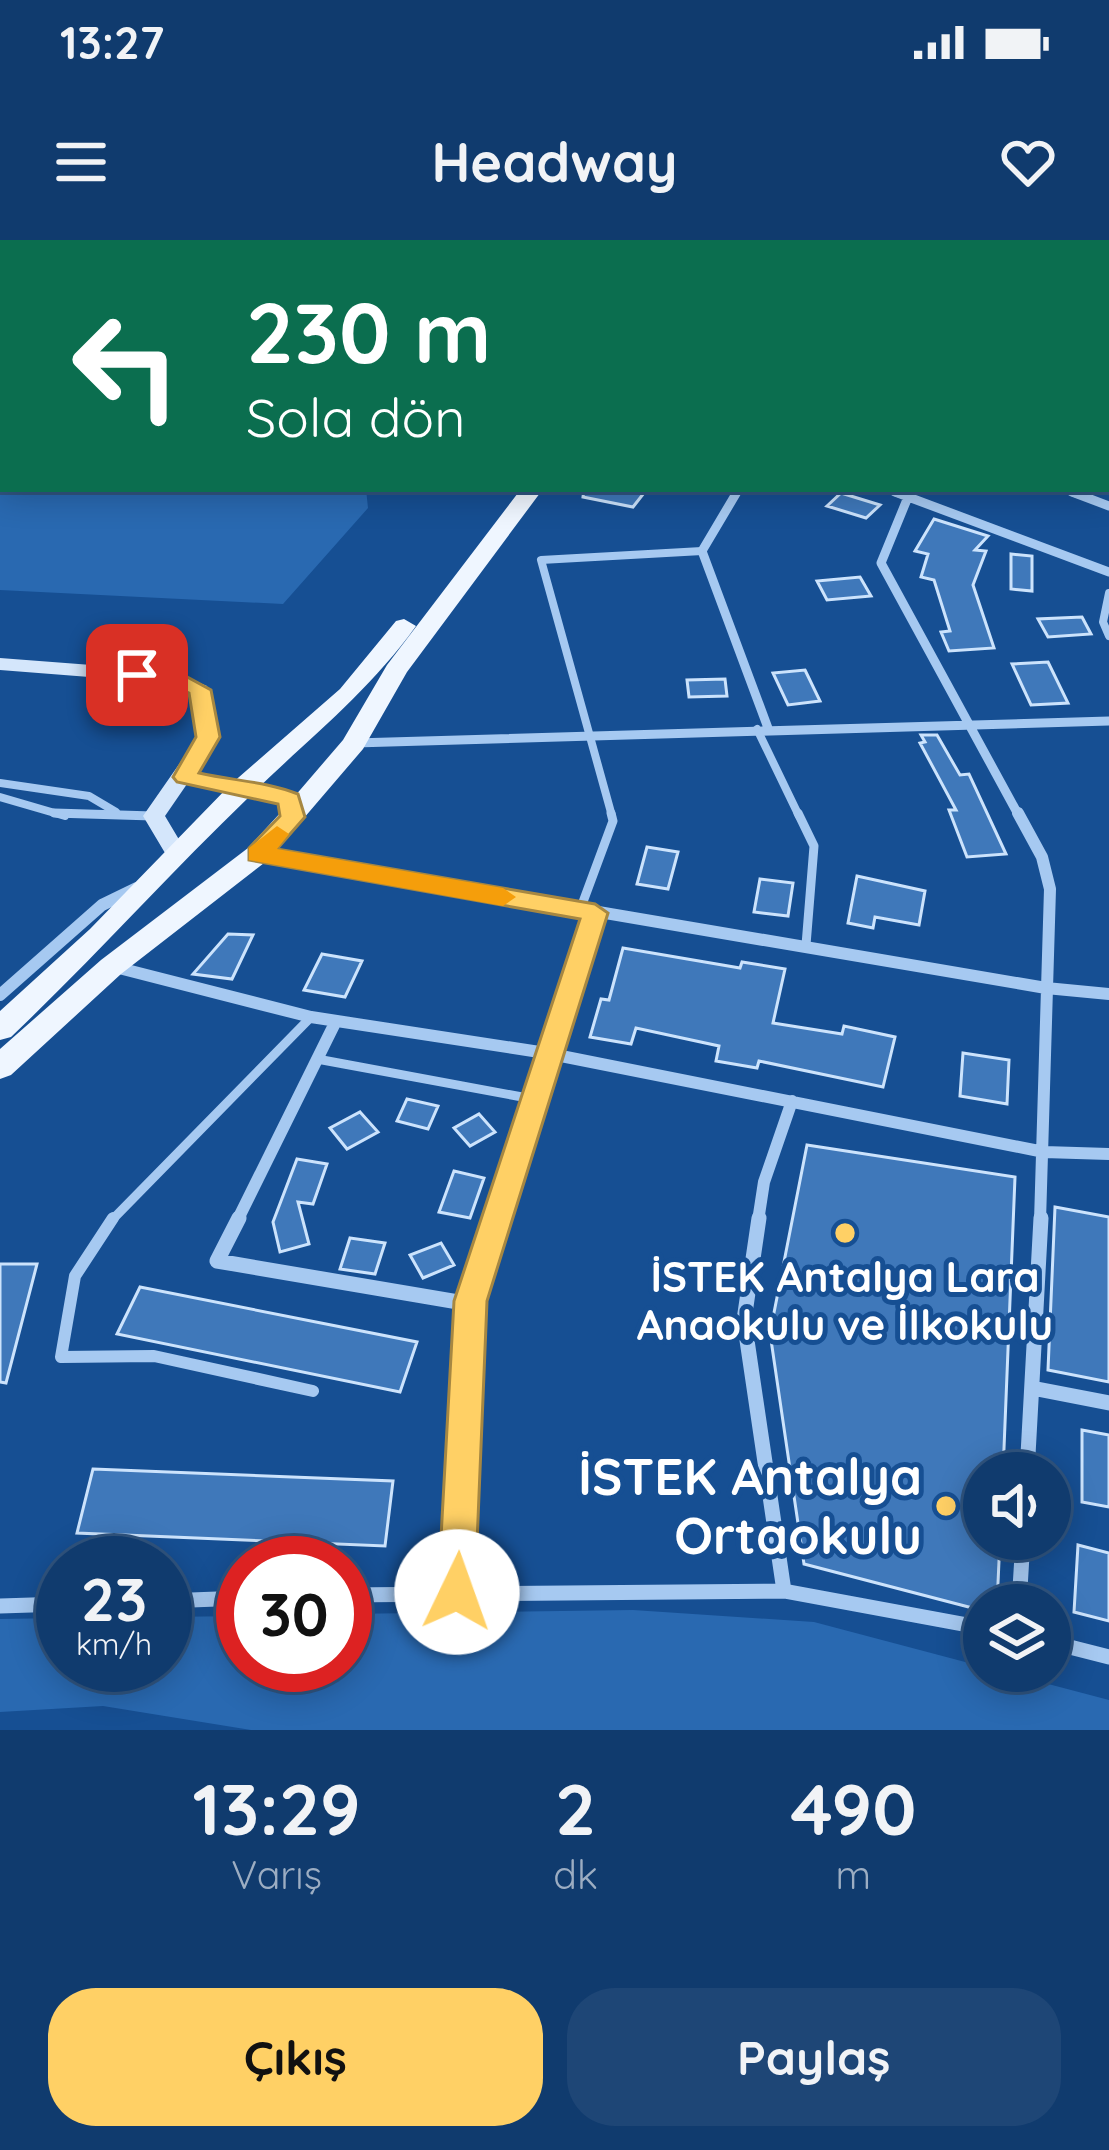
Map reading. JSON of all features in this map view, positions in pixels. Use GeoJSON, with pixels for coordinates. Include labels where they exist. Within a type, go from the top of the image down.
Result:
{"type":"FeatureCollection","features":[{"type":"Feature","properties":{"kind":"main road"},"geometry":{"type":"LineString","coordinates":[[0,1029],[240,790],[349,694],[509,492]]}},
{"type":"Feature","properties":{"kind":"main road"},"geometry":{"type":"LineString","coordinates":[[0,1067],[111,967],[226,874],[258,854],[354,743],[396,670],[530,492]]}},
{"type":"Feature","properties":{"kind":"main road"},"geometry":{"type":"LineString","coordinates":[[240,790],[280,793],[290,800],[292,817]]}},
{"type":"Feature","properties":{"kind":"main road"},"geometry":{"type":"LineString","coordinates":[[176,853],[226,874]]}},
{"type":"Feature","properties":{"kind":"street"},"geometry":{"type":"LineString","coordinates":[[737,492],[702,551],[763,728]]}},
{"type":"Feature","properties":{"kind":"street"},"geometry":{"type":"LineString","coordinates":[[894,492],[1109,572]]}},
{"type":"Feature","properties":{"kind":"street"},"geometry":{"type":"LineString","coordinates":[[1071,492],[1109,506]]}},
{"type":"Feature","properties":{"kind":"street"},"geometry":{"type":"LineString","coordinates":[[908,497],[881,563],[1042,857],[1050,889],[1044,1152],[1028,1452]]}},
{"type":"Feature","properties":{"kind":"street"},"geometry":{"type":"LineString","coordinates":[[0,664],[170,677],[200,690],[208,737],[154,816],[176,853]]}},
{"type":"Feature","properties":{"kind":"street"},"geometry":{"type":"LineString","coordinates":[[354,743],[1109,721]]}},
{"type":"Feature","properties":{"kind":"street"},"geometry":{"type":"LineString","coordinates":[[185,777],[240,790]]}},
{"type":"Feature","properties":{"kind":"street"},"geometry":{"type":"LineString","coordinates":[[258,854],[1046,988],[1109,994]]}},
{"type":"Feature","properties":{"kind":"street"},"geometry":{"type":"LineString","coordinates":[[0,995],[102,905],[149,882]]}},
{"type":"Feature","properties":{"kind":"street"},"geometry":{"type":"LineString","coordinates":[[457,1592],[470,1304],[587,912]]}},
{"type":"Feature","properties":{"kind":"street"},"geometry":{"type":"LineString","coordinates":[[111,967],[311,1017],[546,1052],[1044,1152],[1109,1154]]}},
{"type":"Feature","properties":{"kind":"street"},"geometry":{"type":"LineString","coordinates":[[336,1021],[217,1262],[470,1304]]}},
{"type":"Feature","properties":{"kind":"street"},"geometry":{"type":"LineString","coordinates":[[784,1591],[744,1320],[764,1182],[792,1101]]}},
{"type":"Feature","properties":{"kind":"street"},"geometry":{"type":"LineString","coordinates":[[1032,1388],[1109,1403]]}},
{"type":"Feature","properties":{"kind":"street"},"geometry":{"type":"LineString","coordinates":[[372,1594],[784,1591],[963,1624]]}},
{"type":"Feature","properties":{"kind":"street"},"geometry":{"type":"LineString","coordinates":[[0,1606],[36,1605]]}},
{"type":"Feature","properties":{"kind":"street"},"geometry":{"type":"LineString","coordinates":[[1071,1647],[1109,1657]]}},
{"type":"Feature","properties":{"kind":"lane"},"geometry":{"type":"LineString","coordinates":[[587,912],[613,821],[541,560],[702,551]]}},
{"type":"Feature","properties":{"kind":"lane"},"geometry":{"type":"LineString","coordinates":[[1109,593],[1103,622],[1109,636]]}},
{"type":"Feature","properties":{"kind":"lane"},"geometry":{"type":"LineString","coordinates":[[763,728],[814,846],[806,945]]}},
{"type":"Feature","properties":{"kind":"lane"},"geometry":{"type":"LineString","coordinates":[[0,783],[89,796],[116,812]]}},
{"type":"Feature","properties":{"kind":"lane"},"geometry":{"type":"LineString","coordinates":[[0,797],[64,816],[116,812],[154,816]]}},
{"type":"Feature","properties":{"kind":"lane"},"geometry":{"type":"LineString","coordinates":[[311,1017],[121,1205],[75,1276],[61,1357],[154,1356],[313,1391]]}},
{"type":"Feature","properties":{"kind":"lane"},"geometry":{"type":"LineString","coordinates":[[317,1059],[533,1099]]}},
{"type":"Feature","properties":{"kind":"shaded area"},"geometry":{"type":"Polygon","coordinates":[[[0,492],[366,492],[368,508],[283,604],[0,590],[0,492]]]}},
{"type":"Feature","properties":{"kind":"shaded area"},"geometry":{"type":"Polygon","coordinates":[[[633,1610],[814,1622],[963,1661],[963,1692],[1071,1690],[1109,1700],[1109,1730],[251,1730],[103,1706],[0,1712],[0,1619],[36,1618],[36,1692],[192,1692],[192,1617],[216,1616],[216,1692],[372,1692],[372,1614],[633,1610]]]}},
{"type":"Feature","properties":{"kind":"building"},"geometry":{"type":"Polygon","coordinates":[[[584,492],[644,493],[633,507],[583,497],[584,492]]]}},
{"type":"Feature","properties":{"kind":"building"},"geometry":{"type":"Polygon","coordinates":[[[841,493],[880,505],[866,518],[827,506],[841,493]]]}},
{"type":"Feature","properties":{"kind":"building"},"geometry":{"type":"Polygon","coordinates":[[[934,519],[988,536],[975,550],[986,551],[973,585],[994,648],[949,651],[941,632],[950,631],[934,580],[921,577],[928,554],[915,551],[934,519]]]}},
{"type":"Feature","properties":{"kind":"building"},"geometry":{"type":"Polygon","coordinates":[[[1011,554],[1032,556],[1032,591],[1011,589],[1011,554]]]}},
{"type":"Feature","properties":{"kind":"building"},"geometry":{"type":"Polygon","coordinates":[[[860,577],[871,596],[827,600],[817,581],[860,577]]]}},
{"type":"Feature","properties":{"kind":"building"},"geometry":{"type":"Polygon","coordinates":[[[1082,617],[1091,634],[1048,637],[1038,619],[1082,617]]]}},
{"type":"Feature","properties":{"kind":"building"},"geometry":{"type":"Polygon","coordinates":[[[1048,662],[1068,703],[1031,705],[1012,664],[1048,662]]]}},
{"type":"Feature","properties":{"kind":"building"},"geometry":{"type":"Polygon","coordinates":[[[805,670],[820,701],[788,705],[773,673],[805,670]]]}},
{"type":"Feature","properties":{"kind":"building"},"geometry":{"type":"Polygon","coordinates":[[[725,679],[727,696],[689,697],[687,680],[725,679]]]}},
{"type":"Feature","properties":{"kind":"building"},"geometry":{"type":"Polygon","coordinates":[[[921,735],[937,735],[960,775],[969,774],[1006,854],[967,857],[949,810],[956,810],[920,743],[925,742],[921,735]]]}},
{"type":"Feature","properties":{"kind":"building"},"geometry":{"type":"Polygon","coordinates":[[[647,847],[678,852],[668,889],[637,884],[647,847]]]}},
{"type":"Feature","properties":{"kind":"building"},"geometry":{"type":"Polygon","coordinates":[[[857,876],[925,891],[919,925],[875,917],[873,928],[848,923],[857,876]]]}},
{"type":"Feature","properties":{"kind":"building"},"geometry":{"type":"Polygon","coordinates":[[[760,879],[793,883],[788,916],[754,912],[760,879]]]}},
{"type":"Feature","properties":{"kind":"building"},"geometry":{"type":"Polygon","coordinates":[[[228,934],[253,935],[232,979],[193,974],[228,934]]]}},
{"type":"Feature","properties":{"kind":"building"},"geometry":{"type":"Polygon","coordinates":[[[623,948],[740,968],[742,962],[785,969],[773,1023],[842,1034],[844,1026],[895,1037],[883,1087],[759,1061],[757,1068],[716,1061],[719,1046],[636,1028],[631,1044],[590,1037],[601,999],[609,1000],[623,948]]]}},
{"type":"Feature","properties":{"kind":"building"},"geometry":{"type":"Polygon","coordinates":[[[322,954],[362,961],[345,997],[304,990],[322,954]]]}},
{"type":"Feature","properties":{"kind":"building"},"geometry":{"type":"Polygon","coordinates":[[[963,1053],[1009,1060],[1007,1104],[960,1096],[963,1053]]]}},
{"type":"Feature","properties":{"kind":"building"},"geometry":{"type":"Polygon","coordinates":[[[407,1099],[438,1106],[428,1129],[397,1121],[407,1099]]]}},
{"type":"Feature","properties":{"kind":"building"},"geometry":{"type":"Polygon","coordinates":[[[360,1112],[378,1132],[347,1149],[330,1128],[360,1112]]]}},
{"type":"Feature","properties":{"kind":"building"},"geometry":{"type":"Polygon","coordinates":[[[479,1114],[495,1132],[470,1146],[454,1128],[479,1114]]]}},
{"type":"Feature","properties":{"kind":"building"},"geometry":{"type":"Polygon","coordinates":[[[807,1145],[1015,1177],[1004,1452],[963,1452],[963,1560],[999,1560],[998,1584],[963,1584],[963,1606],[804,1564],[770,1333],[807,1145]]]}},
{"type":"Feature","properties":{"kind":"building"},"geometry":{"type":"Polygon","coordinates":[[[297,1159],[327,1164],[313,1204],[298,1202],[309,1244],[280,1252],[273,1222],[297,1159]]]}},
{"type":"Feature","properties":{"kind":"building"},"geometry":{"type":"Polygon","coordinates":[[[454,1171],[484,1178],[470,1218],[439,1212],[454,1171]]]}},
{"type":"Feature","properties":{"kind":"building"},"geometry":{"type":"Polygon","coordinates":[[[1055,1207],[1109,1217],[1109,1382],[1048,1370],[1055,1207]]]}},
{"type":"Feature","properties":{"kind":"building"},"geometry":{"type":"Polygon","coordinates":[[[350,1238],[385,1243],[375,1274],[340,1269],[350,1238]]]}},
{"type":"Feature","properties":{"kind":"building"},"geometry":{"type":"Polygon","coordinates":[[[441,1243],[454,1265],[423,1278],[410,1255],[441,1243]]]}},
{"type":"Feature","properties":{"kind":"building"},"geometry":{"type":"Polygon","coordinates":[[[0,1264],[37,1264],[6,1383],[0,1382],[0,1264]]]}},
{"type":"Feature","properties":{"kind":"building"},"geometry":{"type":"Polygon","coordinates":[[[140,1287],[417,1342],[400,1392],[117,1334],[140,1287]]]}},
{"type":"Feature","properties":{"kind":"building"},"geometry":{"type":"Polygon","coordinates":[[[1082,1430],[1109,1435],[1109,1507],[1082,1502],[1082,1430]]]}},
{"type":"Feature","properties":{"kind":"building"},"geometry":{"type":"Polygon","coordinates":[[[93,1469],[393,1481],[385,1546],[372,1545],[372,1536],[216,1539],[77,1533],[93,1469]]]}},
{"type":"Feature","properties":{"kind":"building"},"geometry":{"type":"Polygon","coordinates":[[[1078,1545],[1109,1553],[1109,1621],[1074,1612],[1078,1545]]]}},
{"type":"Feature","properties":{"kind":"slow traffic"},"geometry":{"type":"LineString","coordinates":[[277,834],[258,854],[503,897]]}},
{"type":"Feature","properties":{"kind":"place","name":"İSTEK Antalya Lara Anaokulu ve İlkokulu"},"geometry":{"type":"Point","coordinates":[845,1233]}},
{"type":"Feature","properties":{"kind":"place","name":"İSTEK Antalya Ortaokulu"},"geometry":{"type":"Point","coordinates":[946,1506]}},
{"type":"Feature","properties":{"kind":"route"},"geometry":{"type":"LineString","coordinates":[[137,675],[170,677],[200,690],[208,737],[185,777],[240,790],[262,788],[290,800],[292,817],[258,854],[595,913],[546,1052],[470,1301],[457,1592]]}}]}
